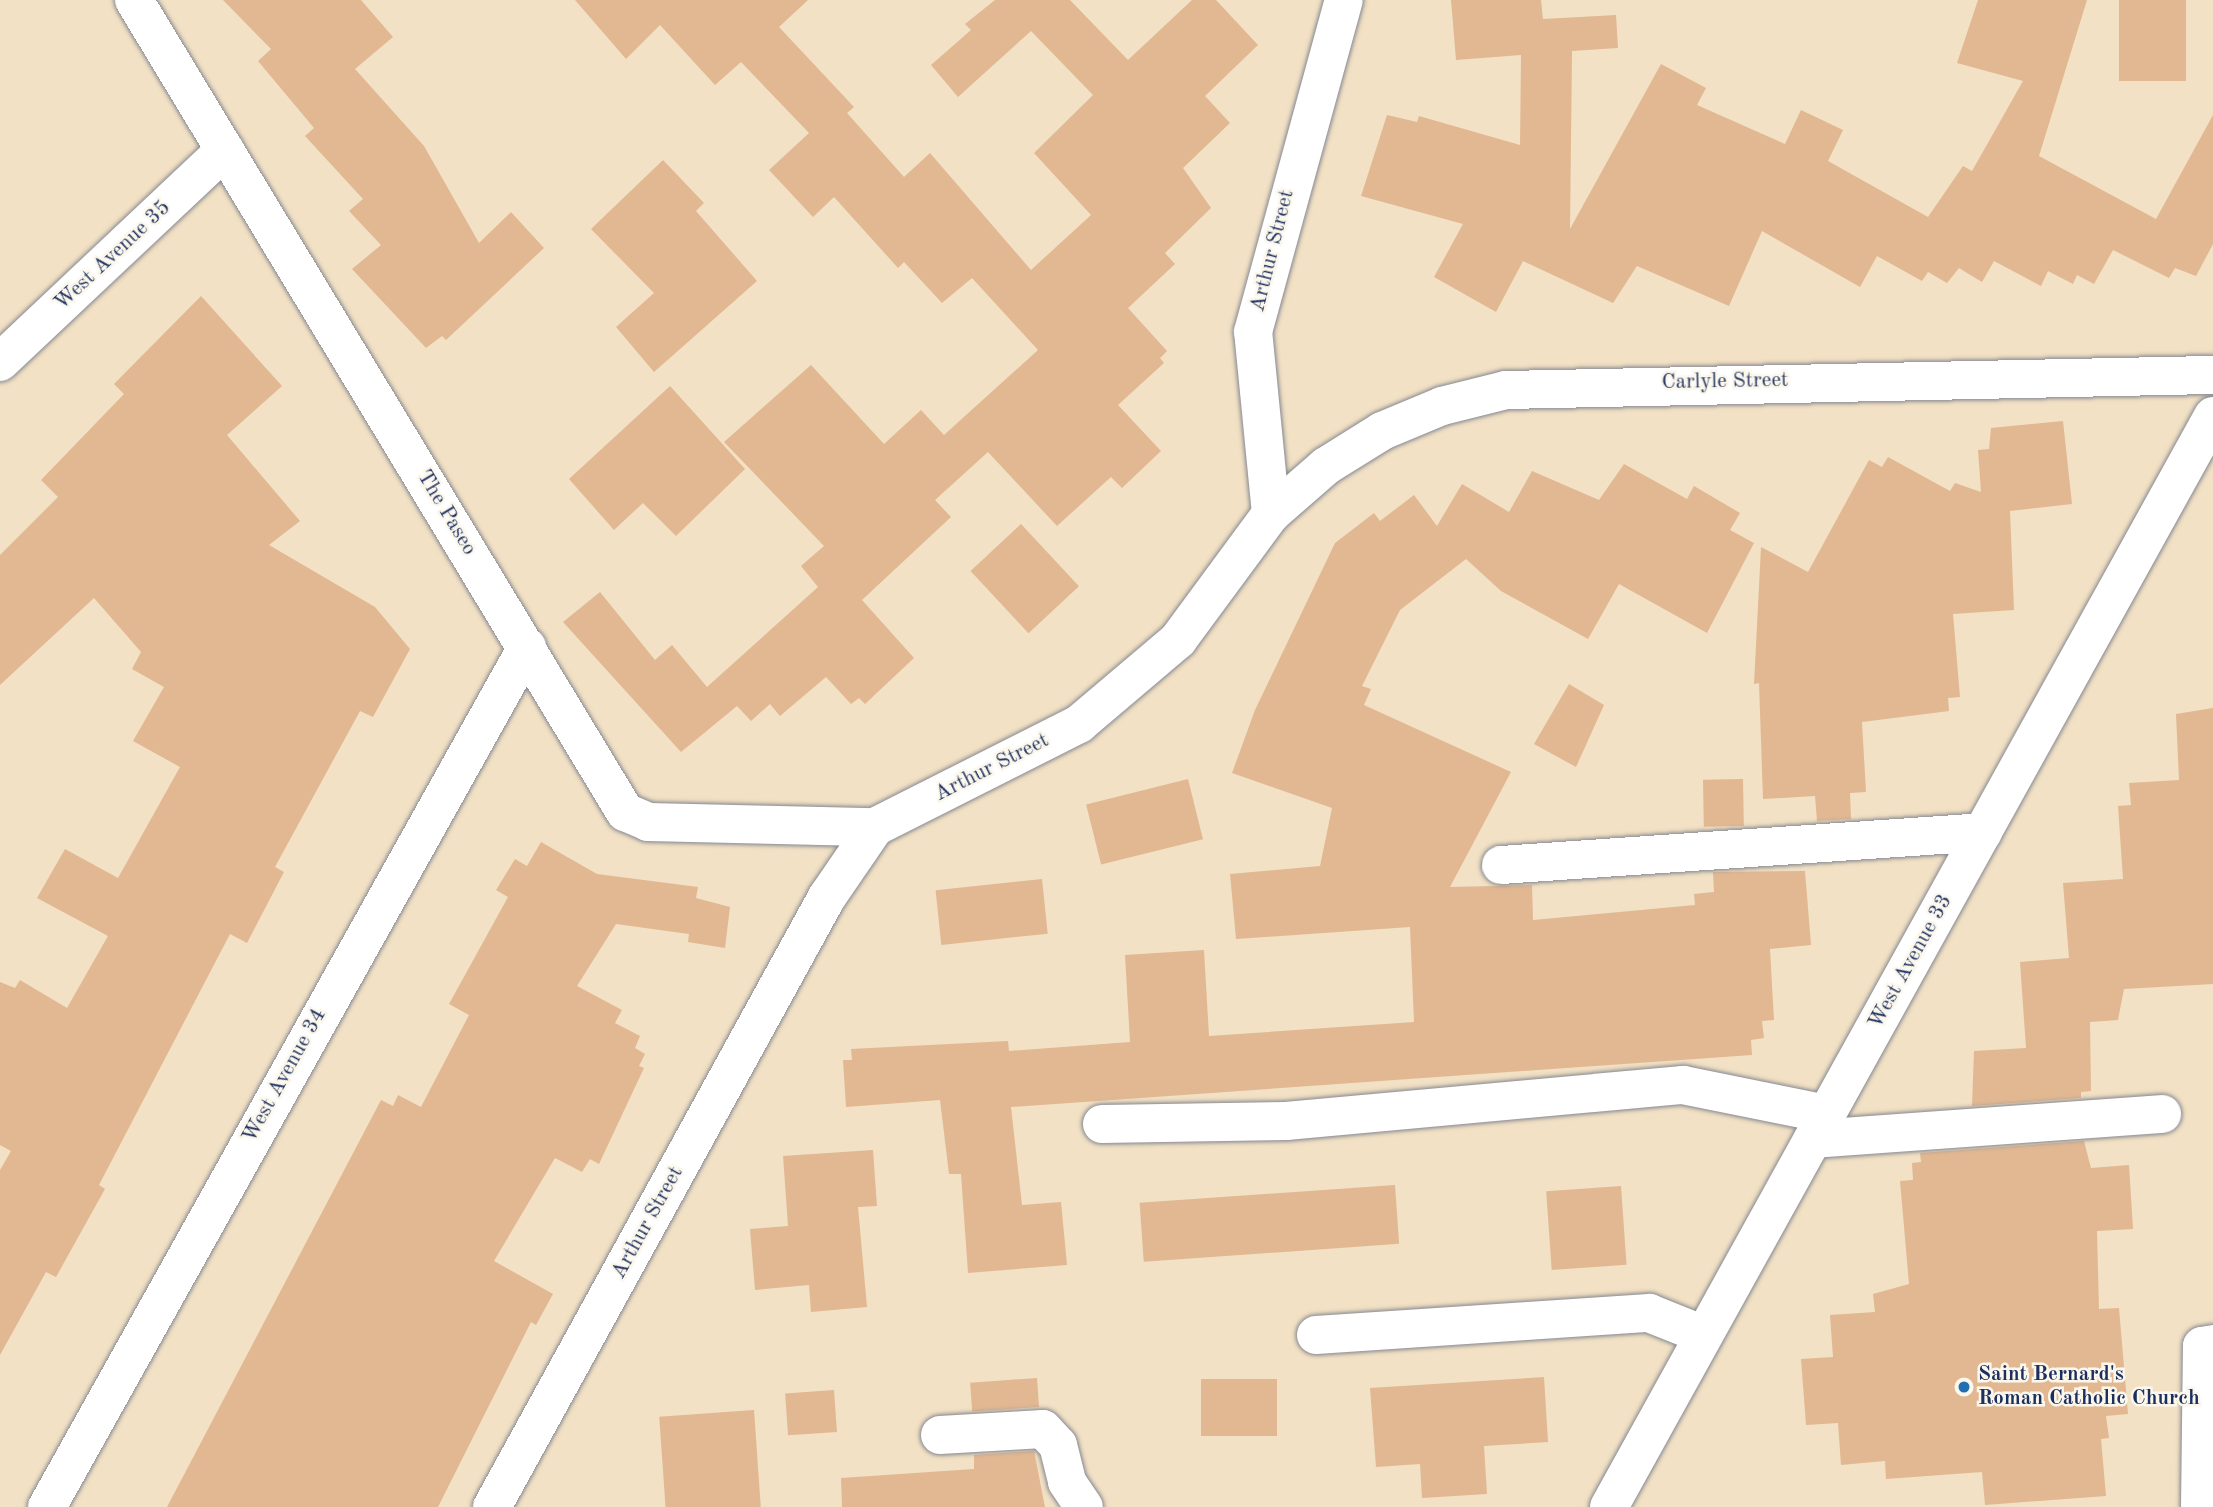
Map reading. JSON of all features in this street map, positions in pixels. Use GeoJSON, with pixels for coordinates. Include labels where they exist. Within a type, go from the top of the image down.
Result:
{"type":"FeatureCollection","features":[{"type":"Feature","properties":{"kind":"street","name":"The Paseo"},"geometry":{"type":"LineString","coordinates":[[134,0],[625,811],[648,822],[875,827]]}},
{"type":"Feature","properties":{"kind":"street","name":"Arthur Street"},"geometry":{"type":"LineString","coordinates":[[492,1507],[827,897],[875,827],[1079,724],[1178,640],[1271,514],[1253,332],[1344,0]]}},
{"type":"Feature","properties":{"kind":"street","name":"West Avenue 35"},"geometry":{"type":"LineString","coordinates":[[0,362],[225,150]]}},
{"type":"Feature","properties":{"kind":"street","name":"Carlyle Street"},"geometry":{"type":"LineString","coordinates":[[1271,514],[1326,466],[1382,431],[1442,405],[1506,390],[2213,375]]}},
{"type":"Feature","properties":{"kind":"street","name":"West Avenue 33"},"geometry":{"type":"LineString","coordinates":[[1609,1507],[2213,416]]}},
{"type":"Feature","properties":{"kind":"street","name":"West Avenue 34"},"geometry":{"type":"LineString","coordinates":[[47,1507],[527,647]]}},
{"type":"Feature","properties":{"kind":"street"},"geometry":{"type":"LineString","coordinates":[[1501,865],[1983,832]]}},
{"type":"Feature","properties":{"kind":"street"},"geometry":{"type":"LineString","coordinates":[[1102,1124],[1286,1121],[1683,1085],[1820,1127],[2162,1114]]}},
{"type":"Feature","properties":{"kind":"street"},"geometry":{"type":"LineString","coordinates":[[1316,1335],[1649,1313],[1704,1335]]}},
{"type":"Feature","properties":{"kind":"street"},"geometry":{"type":"LineString","coordinates":[[2200,1507],[2202,1346],[2213,1344]]}},
{"type":"Feature","properties":{"kind":"street"},"geometry":{"type":"LineString","coordinates":[[940,1435],[1043,1429],[1058,1445],[1067,1482],[1084,1507]]}},
{"type":"Feature","properties":{"kind":"building"},"geometry":{"type":"Polygon","coordinates":[[[223,0],[361,0],[393,37],[355,69],[424,146],[479,243],[511,212],[544,248],[446,340],[442,336],[426,348],[352,269],[381,245],[349,211],[363,199],[305,136],[314,128],[258,61],[271,49],[223,0]]]}},
{"type":"Feature","properties":{"kind":"building"},"geometry":{"type":"Polygon","coordinates":[[[575,0],[808,0],[779,27],[854,107],[847,113],[904,177],[930,153],[1031,270],[1091,215],[1034,153],[1093,95],[1031,31],[958,97],[931,65],[971,30],[965,24],[995,0],[1070,0],[1128,60],[1192,0],[1216,0],[1258,45],[1205,96],[1230,123],[1183,168],[1211,208],[1165,253],[1175,264],[1128,308],[1167,351],[1160,358],[1164,363],[1118,405],[1161,451],[1122,488],[1111,477],[1057,526],[988,452],[935,500],[951,517],[862,600],[914,658],[865,704],[859,698],[851,704],[826,677],[780,716],[770,704],[751,721],[737,706],[681,752],[563,622],[600,592],[655,660],[672,645],[707,687],[818,587],[801,566],[824,546],[724,442],[811,365],[884,444],[921,410],[944,435],[1038,350],[972,278],[942,303],[904,262],[898,268],[834,197],[813,217],[769,170],[809,133],[741,62],[715,85],[660,25],[626,59],[575,0]]]}},
{"type":"Feature","properties":{"kind":"building"},"geometry":{"type":"Polygon","coordinates":[[[1451,0],[1541,0],[1543,19],[1616,15],[1618,48],[1572,51],[1570,229],[1661,64],[1706,88],[1697,105],[1785,144],[1801,110],[1843,130],[1828,161],[1928,217],[1963,166],[1972,171],[2023,81],[1957,63],[1978,0],[2087,0],[2039,156],[2156,219],[2213,115],[2213,244],[2196,276],[2175,268],[2169,278],[2113,250],[2094,284],[2077,275],[2073,284],[2048,271],[2041,286],[1994,261],[1982,282],[1959,268],[1947,283],[1928,272],[1922,281],[1877,256],[1860,287],[1762,231],[1729,306],[1637,266],[1613,303],[1523,261],[1496,312],[1434,277],[1463,224],[1361,196],[1387,115],[1417,122],[1419,116],[1520,145],[1521,55],[1456,60],[1451,0]]]}},
{"type":"Feature","properties":{"kind":"building"},"geometry":{"type":"Polygon","coordinates":[[[2119,0],[2186,0],[2186,81],[2119,81],[2119,0]]]}},
{"type":"Feature","properties":{"kind":"building"},"geometry":{"type":"Polygon","coordinates":[[[663,160],[704,203],[696,211],[757,281],[654,372],[616,327],[654,293],[591,229],[663,160]]]}},
{"type":"Feature","properties":{"kind":"building"},"geometry":{"type":"Polygon","coordinates":[[[201,296],[282,386],[227,435],[300,521],[269,545],[375,607],[410,649],[373,717],[360,711],[275,867],[284,872],[247,943],[230,934],[99,1185],[105,1189],[56,1277],[46,1272],[0,1355],[0,1170],[11,1151],[0,1145],[0,982],[15,988],[20,980],[67,1008],[108,936],[37,898],[65,849],[118,878],[180,767],[133,741],[164,687],[132,669],[141,652],[94,598],[0,685],[0,555],[58,497],[41,480],[124,394],[114,384],[201,296]]]}},
{"type":"Feature","properties":{"kind":"building"},"geometry":{"type":"Polygon","coordinates":[[[670,386],[745,469],[676,536],[643,503],[614,530],[569,479],[670,386]]]}},
{"type":"Feature","properties":{"kind":"building"},"geometry":{"type":"Polygon","coordinates":[[[2063,421],[2072,504],[2010,511],[2014,610],[1953,614],[1960,697],[1948,698],[1949,711],[1862,722],[1866,792],[1850,793],[1851,819],[1817,821],[1815,796],[1763,799],[1759,683],[1754,684],[1761,547],[1808,572],[1869,460],[1882,467],[1888,457],[1950,491],[1955,483],[1981,492],[1978,450],[1989,449],[1991,428],[2063,421]]]}},
{"type":"Feature","properties":{"kind":"building"},"geometry":{"type":"Polygon","coordinates":[[[1624,464],[1687,499],[1694,486],[1740,513],[1730,530],[1754,543],[1707,633],[1619,584],[1588,639],[1501,591],[1466,559],[1400,610],[1362,686],[1371,689],[1364,705],[1511,772],[1450,887],[1532,885],[1533,920],[1695,905],[1694,894],[1714,892],[1713,872],[1805,871],[1811,945],[1770,949],[1774,1020],[1762,1021],[1764,1038],[1751,1040],[1752,1055],[1011,1107],[1022,1205],[1061,1202],[1067,1265],[968,1273],[961,1174],[949,1174],[940,1100],[846,1107],[843,1060],[852,1060],[851,1049],[1008,1041],[1009,1051],[1130,1042],[1125,955],[1204,950],[1209,1036],[1414,1022],[1410,927],[1236,939],[1230,874],[1320,866],[1332,808],[1232,773],[1255,710],[1335,543],[1374,513],[1380,521],[1414,495],[1437,526],[1462,484],[1509,512],[1532,471],[1599,500],[1624,464]]]}},
{"type":"Feature","properties":{"kind":"building"},"geometry":{"type":"Polygon","coordinates":[[[1021,524],[1079,586],[1029,633],[971,571],[1021,524]]]}},
{"type":"Feature","properties":{"kind":"building"},"geometry":{"type":"Polygon","coordinates":[[[1569,684],[1604,705],[1576,767],[1534,744],[1569,684]]]}},
{"type":"Feature","properties":{"kind":"building"},"geometry":{"type":"Polygon","coordinates":[[[2213,708],[2213,984],[2124,989],[2118,1020],[2090,1022],[2091,1091],[2081,1092],[2081,1098],[1972,1106],[1974,1051],[2026,1048],[2020,962],[2069,958],[2063,883],[2123,879],[2118,806],[2131,805],[2129,783],[2179,780],[2176,714],[2213,708]]]}},
{"type":"Feature","properties":{"kind":"building"},"geometry":{"type":"Polygon","coordinates":[[[1188,779],[1203,839],[1101,865],[1086,804],[1188,779]]]}},
{"type":"Feature","properties":{"kind":"building"},"geometry":{"type":"Polygon","coordinates":[[[1743,779],[1744,826],[1704,827],[1703,780],[1743,779]]]}},
{"type":"Feature","properties":{"kind":"building"},"geometry":{"type":"Polygon","coordinates":[[[541,842],[597,874],[698,887],[696,898],[730,907],[725,948],[688,942],[689,934],[616,924],[577,986],[622,1010],[615,1023],[640,1036],[635,1048],[645,1054],[639,1066],[644,1068],[599,1164],[590,1159],[582,1172],[555,1158],[494,1261],[553,1294],[536,1325],[531,1322],[438,1507],[167,1507],[381,1100],[393,1106],[398,1095],[421,1107],[469,1015],[449,1004],[508,897],[496,890],[515,859],[527,866],[541,842]]]}},
{"type":"Feature","properties":{"kind":"building"},"geometry":{"type":"Polygon","coordinates":[[[1042,879],[1048,934],[941,945],[936,890],[1042,879]]]}},
{"type":"Feature","properties":{"kind":"building","name":"Saint Bernard's Roman Catholic Church"},"geometry":{"type":"Polygon","coordinates":[[[2084,1141],[2091,1168],[2129,1165],[2133,1229],[2097,1231],[2099,1309],[2119,1308],[2128,1414],[2106,1416],[2109,1438],[2101,1439],[2106,1496],[1985,1505],[1982,1472],[1886,1479],[1885,1461],[1841,1465],[1838,1423],[1806,1425],[1801,1359],[1833,1357],[1830,1315],[1875,1312],[1873,1294],[1909,1284],[1900,1181],[1913,1180],[1912,1163],[1921,1162],[1920,1153],[2084,1141]]]}},
{"type":"Feature","properties":{"kind":"building"},"geometry":{"type":"Polygon","coordinates":[[[873,1150],[877,1206],[858,1207],[867,1307],[811,1312],[809,1285],[755,1290],[750,1229],[788,1226],[783,1156],[873,1150]]]}},
{"type":"Feature","properties":{"kind":"building"},"geometry":{"type":"Polygon","coordinates":[[[1395,1185],[1399,1244],[1144,1262],[1140,1203],[1395,1185]]]}},
{"type":"Feature","properties":{"kind":"building"},"geometry":{"type":"Polygon","coordinates":[[[1621,1186],[1627,1265],[1552,1270],[1546,1191],[1621,1186]]]}},
{"type":"Feature","properties":{"kind":"building"},"geometry":{"type":"Polygon","coordinates":[[[1544,1377],[1548,1442],[1484,1446],[1487,1494],[1422,1498],[1420,1464],[1376,1467],[1370,1388],[1544,1377]]]}},
{"type":"Feature","properties":{"kind":"building"},"geometry":{"type":"Polygon","coordinates":[[[1037,1378],[1039,1407],[972,1412],[970,1383],[1037,1378]]]}},
{"type":"Feature","properties":{"kind":"building"},"geometry":{"type":"Polygon","coordinates":[[[1201,1379],[1277,1379],[1277,1436],[1201,1436],[1201,1379]]]}},
{"type":"Feature","properties":{"kind":"building"},"geometry":{"type":"Polygon","coordinates":[[[834,1390],[837,1432],[788,1435],[785,1393],[834,1390]]]}},
{"type":"Feature","properties":{"kind":"building"},"geometry":{"type":"Polygon","coordinates":[[[754,1410],[761,1507],[666,1507],[659,1417],[754,1410]]]}},
{"type":"Feature","properties":{"kind":"building"},"geometry":{"type":"Polygon","coordinates":[[[1034,1451],[1045,1507],[842,1507],[841,1478],[974,1469],[974,1455],[1034,1451]]]}},
{"type":"Feature","properties":{"kind":"place","name":"Saint Bernard's Roman Catholic Church"},"geometry":{"type":"Point","coordinates":[1964,1387]}}]}
